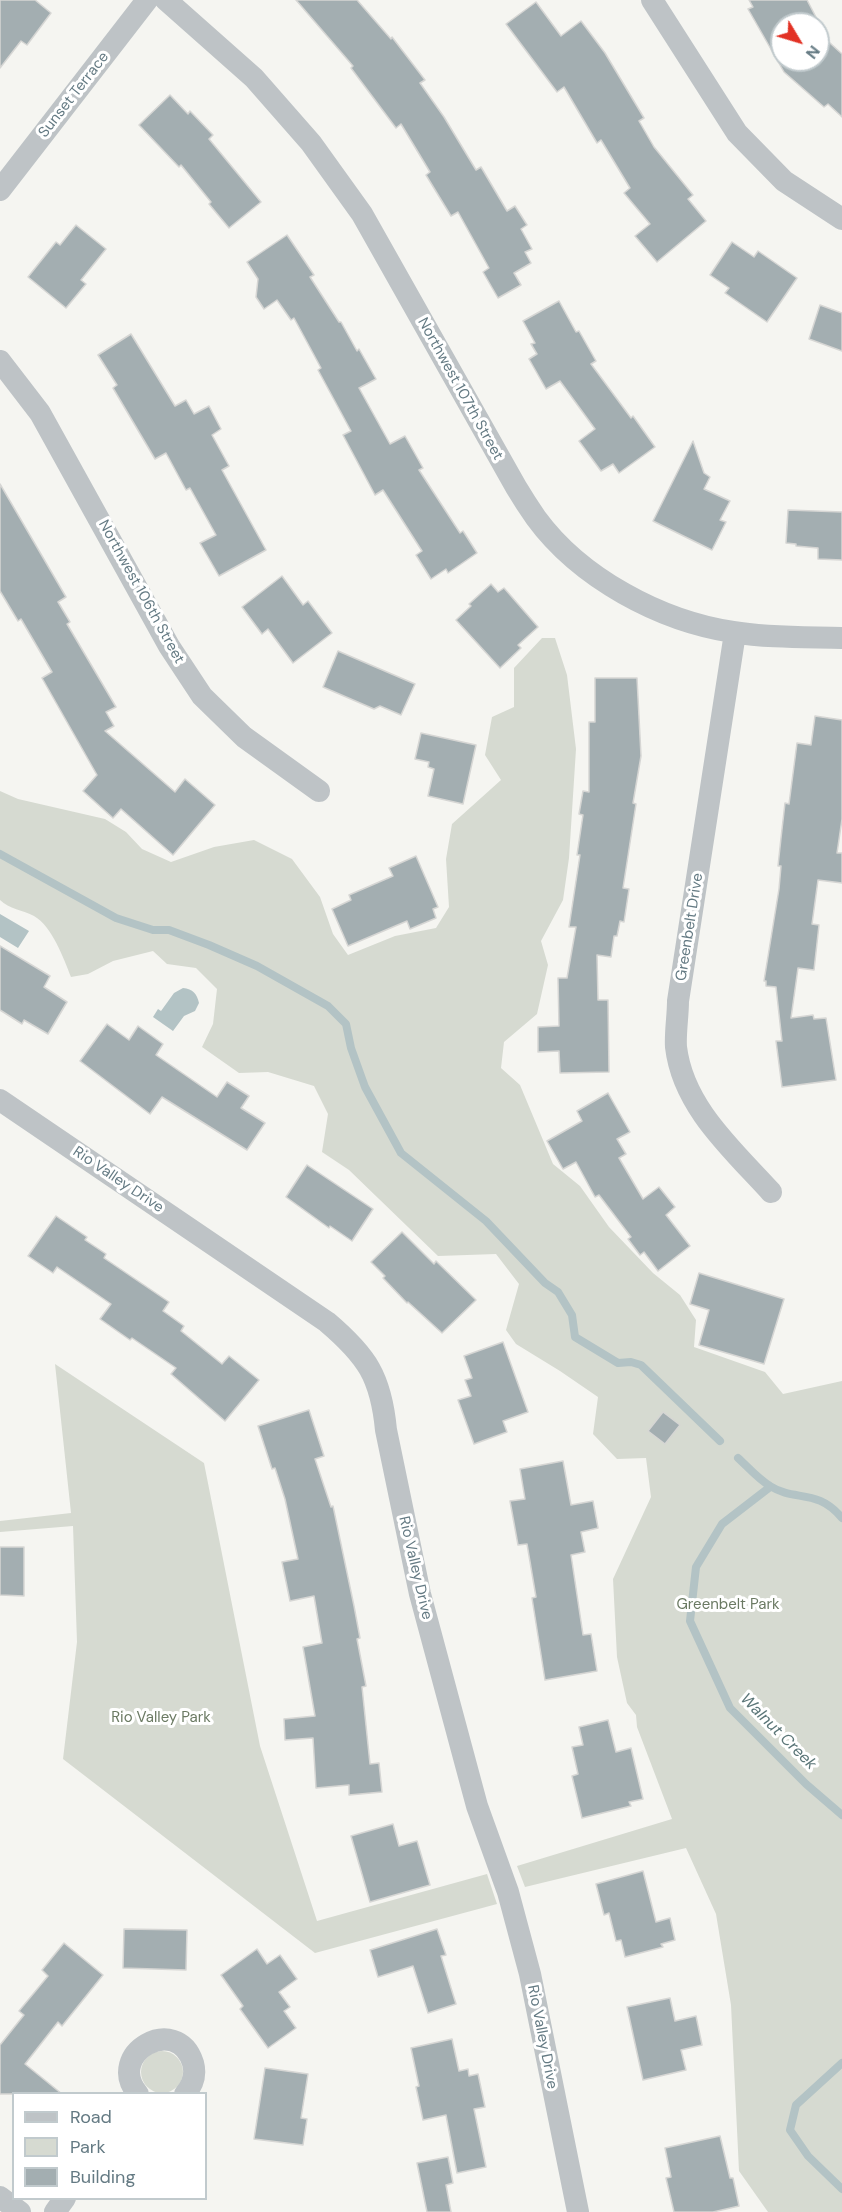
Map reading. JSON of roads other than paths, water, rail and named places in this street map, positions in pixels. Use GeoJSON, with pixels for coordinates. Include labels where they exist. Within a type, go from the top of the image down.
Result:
{"type":"FeatureCollection","features":[{"type":"Feature","properties":{"kind":"street","name":"Sunset Terrace"},"geometry":{"type":"LineString","coordinates":[[0,190],[147,0]]}},
{"type":"Feature","properties":{"kind":"street","name":"Northwest 107th Street"},"geometry":{"type":"LineString","coordinates":[[166,0],[254,78],[311,143],[337,178],[362,213],[516,487],[537,519],[572,556],[620,592],[646,607],[704,627],[735,633],[842,638]]}},
{"type":"Feature","properties":{"kind":"street"},"geometry":{"type":"LineString","coordinates":[[652,0],[737,134],[784,181],[842,219]]}},
{"type":"Feature","properties":{"kind":"street","name":"Northwest 106th Street"},"geometry":{"type":"LineString","coordinates":[[0,361],[40,413],[169,646],[202,696],[244,737],[319,791]]}},
{"type":"Feature","properties":{"kind":"street","name":"Greenbelt Drive"},"geometry":{"type":"LineString","coordinates":[[735,633],[678,1001],[676,1047],[683,1076],[695,1104],[771,1192]]}},
{"type":"Feature","properties":{"kind":"street","name":"Rio Valley Drive"},"geometry":{"type":"LineString","coordinates":[[0,1100],[327,1323],[354,1345],[369,1367],[383,1403],[386,1430],[420,1594],[477,1806],[508,1892],[527,1964],[578,2212]]}},
{"type":"Feature","properties":{"kind":"street"},"geometry":{"type":"LineString","coordinates":[[137,2092],[130,2076],[130,2063],[136,2052],[146,2043],[158,2039],[171,2040],[182,2045],[190,2055],[194,2067],[194,2080],[186,2092]]}},
{"type":"Feature","properties":{"kind":"street"},"geometry":{"type":"LineString","coordinates":[[0,2197],[20,2212]]}},
{"type":"Feature","properties":{"kind":"street"},"geometry":{"type":"LineString","coordinates":[[55,2212],[64,2200]]}},
{"type":"Feature","properties":{"kind":"waterway"},"geometry":{"type":"LineString","coordinates":[[0,854],[116,918],[153,930],[169,930],[209,945],[257,966],[328,1006],[346,1024],[351,1048],[365,1087],[401,1153],[486,1221],[545,1283],[558,1292],[572,1315],[575,1337],[618,1363],[631,1362],[641,1365],[720,1441]]}},
{"type":"Feature","properties":{"kind":"waterway","name":"Walnut Creek"},"geometry":{"type":"LineString","coordinates":[[738,1458],[770,1486],[788,1494],[815,1499],[833,1509],[842,1518]]}},
{"type":"Feature","properties":{"kind":"waterway","name":"Walnut Creek"},"geometry":{"type":"LineString","coordinates":[[770,1487],[722,1524],[696,1567],[690,1621],[730,1708],[806,1784],[842,1815]]}},
{"type":"Feature","properties":{"kind":"waterway","name":"Walnut Creek"},"geometry":{"type":"LineString","coordinates":[[842,2063],[796,2105],[790,2130],[808,2156],[842,2189]]}},
{"type":"Feature","properties":{"kind":"park label","name":"Greenbelt Park"},"geometry":{"type":"Point","coordinates":[728,1605]}},
{"type":"Feature","properties":{"kind":"park label","name":"Rio Valley Park"},"geometry":{"type":"Point","coordinates":[161,1718]}}]}
